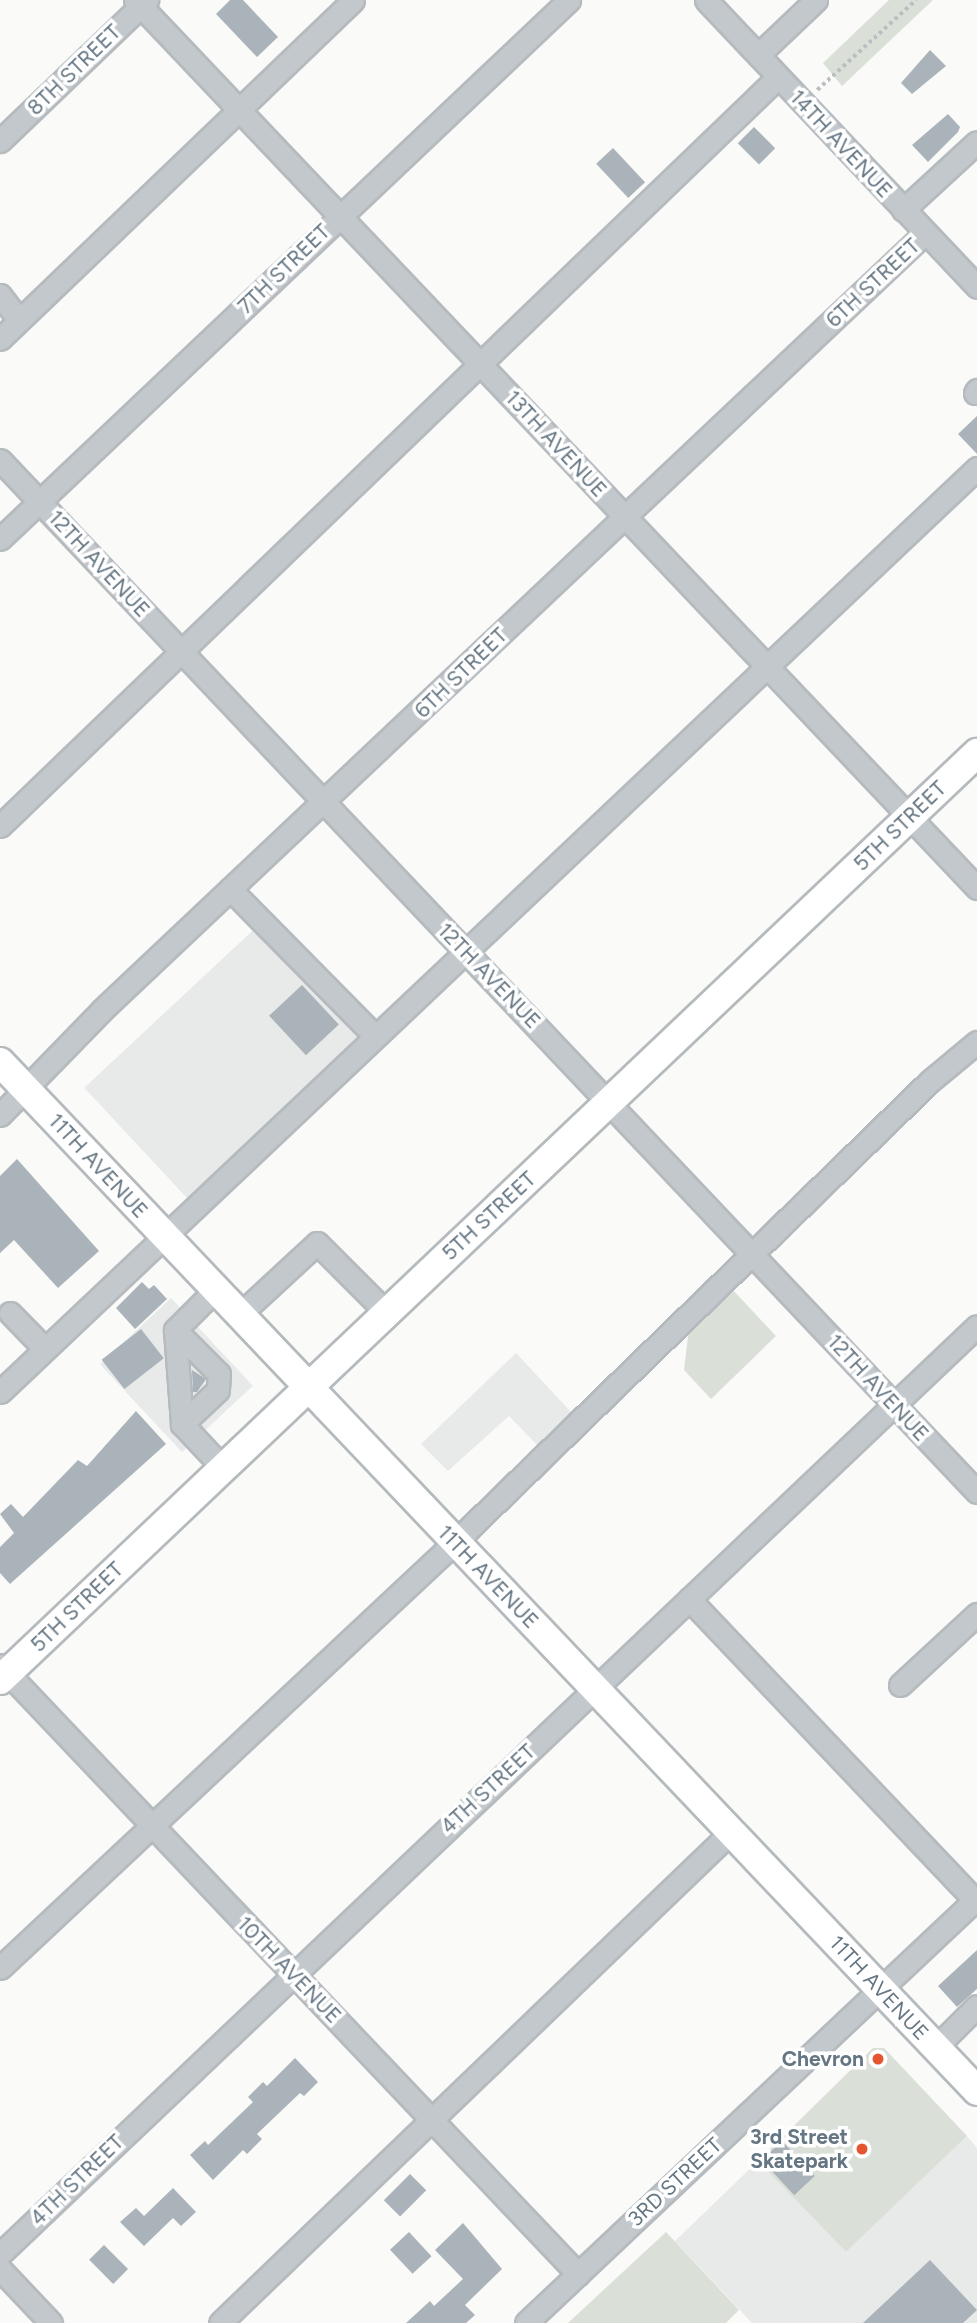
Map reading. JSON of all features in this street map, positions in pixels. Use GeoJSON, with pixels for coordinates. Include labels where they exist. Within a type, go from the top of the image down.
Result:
{"type":"FeatureCollection","features":[{"type":"Feature","properties":{"kind":"main road","name":"5TH STREET"},"geometry":{"type":"LineString","coordinates":[[3,1673],[308,1388],[977,753]]}},
{"type":"Feature","properties":{"kind":"main road","name":"11TH AVENUE"},"geometry":{"type":"LineString","coordinates":[[0,1062],[977,2091]]}},
{"type":"Feature","properties":{"kind":"street"},"geometry":{"type":"LineString","coordinates":[[0,339],[237,107],[353,0]]}},
{"type":"Feature","properties":{"kind":"street","name":"7TH STREET"},"geometry":{"type":"LineString","coordinates":[[0,539],[569,0]]}},
{"type":"Feature","properties":{"kind":"street","name":"14TH AVENUE"},"geometry":{"type":"LineString","coordinates":[[705,0],[977,287]]}},
{"type":"Feature","properties":{"kind":"street"},"geometry":{"type":"LineString","coordinates":[[758,55],[817,0]]}},
{"type":"Feature","properties":{"kind":"street","name":"13TH AVENUE"},"geometry":{"type":"LineString","coordinates":[[141,2],[766,668],[977,888]]}},
{"type":"Feature","properties":{"kind":"street","name":"8TH STREET"},"geometry":{"type":"LineString","coordinates":[[0,141],[141,2]]}},
{"type":"Feature","properties":{"kind":"street"},"geometry":{"type":"LineString","coordinates":[[0,826],[179,650],[778,77]]}},
{"type":"Feature","properties":{"kind":"street","name":"6TH STREET"},"geometry":{"type":"LineString","coordinates":[[903,209],[977,142]]}},
{"type":"Feature","properties":{"kind":"street","name":"6TH STREET"},"geometry":{"type":"LineString","coordinates":[[0,1115],[230,889],[327,801],[925,233]]}},
{"type":"Feature","properties":{"kind":"street"},"geometry":{"type":"LineString","coordinates":[[0,295],[19,320]]}},
{"type":"Feature","properties":{"kind":"street","name":"12TH AVENUE"},"geometry":{"type":"LineString","coordinates":[[0,460],[179,650],[327,801],[466,954],[611,1101],[754,1257],[977,1492]]}},
{"type":"Feature","properties":{"kind":"street"},"geometry":{"type":"LineString","coordinates":[[0,1392],[977,468]]}},
{"type":"Feature","properties":{"kind":"street"},"geometry":{"type":"LineString","coordinates":[[230,889],[375,1036]]}},
{"type":"Feature","properties":{"kind":"street"},"geometry":{"type":"LineString","coordinates":[[0,1968],[455,1542],[754,1257],[930,1081],[977,1042]]}},
{"type":"Feature","properties":{"kind":"street"},"geometry":{"type":"LineString","coordinates":[[239,1315],[317,1243],[387,1313]]}},
{"type":"Feature","properties":{"kind":"street"},"geometry":{"type":"LineString","coordinates":[[215,1290],[175,1330],[182,1424],[223,1468]]}},
{"type":"Feature","properties":{"kind":"street"},"geometry":{"type":"LineString","coordinates":[[10,1313],[45,1349]]}},
{"type":"Feature","properties":{"kind":"street","name":"4TH STREET"},"geometry":{"type":"LineString","coordinates":[[0,2254],[292,1973],[977,1326]]}},
{"type":"Feature","properties":{"kind":"street"},"geometry":{"type":"LineString","coordinates":[[175,1330],[219,1374],[218,1390],[182,1424]]}},
{"type":"Feature","properties":{"kind":"street"},"geometry":{"type":"LineString","coordinates":[[689,1599],[976,1899]]}},
{"type":"Feature","properties":{"kind":"street"},"geometry":{"type":"LineString","coordinates":[[900,1685],[977,1614]]}},
{"type":"Feature","properties":{"kind":"street","name":"10TH AVENUE"},"geometry":{"type":"LineString","coordinates":[[3,1673],[153,1826],[578,2274]]}},
{"type":"Feature","properties":{"kind":"street"},"geometry":{"type":"LineString","coordinates":[[220,2323],[731,1832]]}},
{"type":"Feature","properties":{"kind":"street","name":"3RD STREET"},"geometry":{"type":"LineString","coordinates":[[526,2323],[976,1899]]}},
{"type":"Feature","properties":{"kind":"street"},"geometry":{"type":"LineString","coordinates":[[936,2047],[977,2006]]}},
{"type":"Feature","properties":{"kind":"street"},"geometry":{"type":"LineString","coordinates":[[0,2269],[51,2323]]}},
{"type":"Feature","properties":{"kind":"path"},"geometry":{"type":"LineString","coordinates":[[803,104],[916,0]]}},
{"type":"Feature","properties":{"kind":"shaded area"},"geometry":{"type":"Polygon","coordinates":[[[889,0],[933,0],[842,86],[823,63],[889,0]]]}},
{"type":"Feature","properties":{"kind":"shaded area"},"geometry":{"type":"Polygon","coordinates":[[[262,922],[366,1033],[188,1199],[84,1088],[262,922]]]}},
{"type":"Feature","properties":{"kind":"shaded area"},"geometry":{"type":"Polygon","coordinates":[[[730,1287],[776,1336],[711,1399],[684,1370],[689,1328],[730,1287]]]}},
{"type":"Feature","properties":{"kind":"shaded area"},"geometry":{"type":"Polygon","coordinates":[[[171,1298],[253,1386],[182,1452],[100,1364],[171,1298]]]}},
{"type":"Feature","properties":{"kind":"shaded area"},"geometry":{"type":"Polygon","coordinates":[[[516,1353],[572,1413],[538,1446],[509,1416],[448,1471],[421,1444],[516,1353]]]}},
{"type":"Feature","properties":{"kind":"shaded area","name":"3rd Street Skatepark"},"geometry":{"type":"Polygon","coordinates":[[[873,2048],[884,2048],[967,2136],[846,2252],[758,2161],[873,2048]]]}},
{"type":"Feature","properties":{"kind":"shaded area"},"geometry":{"type":"Polygon","coordinates":[[[967,2136],[977,2148],[977,2323],[752,2323],[675,2241],[758,2161],[846,2252],[967,2136]]]}},
{"type":"Feature","properties":{"kind":"shaded area"},"geometry":{"type":"Polygon","coordinates":[[[666,2232],[739,2310],[726,2323],[568,2323],[666,2232]]]}},
{"type":"Feature","properties":{"kind":"building"},"geometry":{"type":"Polygon","coordinates":[[[230,0],[243,0],[278,37],[257,57],[216,14],[230,0]]]}},
{"type":"Feature","properties":{"kind":"building"},"geometry":{"type":"Polygon","coordinates":[[[930,50],[946,66],[912,94],[901,83],[930,50]]]}},
{"type":"Feature","properties":{"kind":"building"},"geometry":{"type":"Polygon","coordinates":[[[948,114],[960,127],[958,132],[928,162],[912,145],[948,114]]]}},
{"type":"Feature","properties":{"kind":"building"},"geometry":{"type":"Polygon","coordinates":[[[754,127],[775,148],[759,164],[738,143],[754,127]]]}},
{"type":"Feature","properties":{"kind":"building"},"geometry":{"type":"Polygon","coordinates":[[[613,148],[645,182],[628,198],[596,164],[613,148]]]}},
{"type":"Feature","properties":{"kind":"building"},"geometry":{"type":"Polygon","coordinates":[[[977,416],[977,454],[958,434],[977,416]]]}},
{"type":"Feature","properties":{"kind":"building"},"geometry":{"type":"Polygon","coordinates":[[[302,985],[339,1024],[306,1055],[269,1016],[302,985]]]}},
{"type":"Feature","properties":{"kind":"building"},"geometry":{"type":"Polygon","coordinates":[[[17,1159],[99,1251],[58,1288],[14,1240],[0,1253],[0,1176],[17,1159]]]}},
{"type":"Feature","properties":{"kind":"building"},"geometry":{"type":"Polygon","coordinates":[[[142,1282],[149,1289],[154,1285],[167,1299],[135,1329],[116,1308],[142,1282]]]}},
{"type":"Feature","properties":{"kind":"building"},"geometry":{"type":"Polygon","coordinates":[[[141,1329],[164,1358],[124,1389],[102,1360],[141,1329]]]}},
{"type":"Feature","properties":{"kind":"building"},"geometry":{"type":"Polygon","coordinates":[[[192,1370],[206,1379],[197,1392],[193,1392],[192,1370]]]}},
{"type":"Feature","properties":{"kind":"building"},"geometry":{"type":"Polygon","coordinates":[[[136,1411],[166,1444],[10,1584],[0,1573],[0,1547],[14,1533],[0,1514],[11,1504],[23,1517],[78,1460],[87,1466],[136,1411]]]}},
{"type":"Feature","properties":{"kind":"building"},"geometry":{"type":"Polygon","coordinates":[[[977,1950],[977,1989],[957,2007],[938,1986],[977,1950]]]}},
{"type":"Feature","properties":{"kind":"building"},"geometry":{"type":"Polygon","coordinates":[[[295,2058],[318,2082],[304,2096],[300,2093],[257,2134],[262,2139],[247,2154],[243,2150],[213,2180],[190,2155],[205,2141],[208,2145],[253,2102],[248,2097],[263,2082],[267,2086],[295,2058]]]}},
{"type":"Feature","properties":{"kind":"building"},"geometry":{"type":"Polygon","coordinates":[[[782,2141],[815,2176],[794,2195],[762,2160],[782,2141]]]}},
{"type":"Feature","properties":{"kind":"building"},"geometry":{"type":"Polygon","coordinates":[[[410,2174],[426,2190],[400,2216],[384,2200],[410,2174]]]}},
{"type":"Feature","properties":{"kind":"building"},"geometry":{"type":"Polygon","coordinates":[[[173,2188],[196,2212],[181,2226],[173,2218],[144,2246],[120,2222],[136,2208],[144,2216],[173,2188]]]}},
{"type":"Feature","properties":{"kind":"building"},"geometry":{"type":"Polygon","coordinates":[[[463,2223],[502,2269],[465,2305],[475,2315],[466,2323],[406,2323],[430,2301],[434,2306],[463,2279],[435,2250],[463,2223]]]}},
{"type":"Feature","properties":{"kind":"building"},"geometry":{"type":"Polygon","coordinates":[[[409,2232],[432,2256],[412,2274],[390,2250],[409,2232]]]}},
{"type":"Feature","properties":{"kind":"building"},"geometry":{"type":"Polygon","coordinates":[[[104,2245],[128,2269],[113,2284],[89,2260],[104,2245]]]}},
{"type":"Feature","properties":{"kind":"building"},"geometry":{"type":"Polygon","coordinates":[[[930,2260],[977,2310],[963,2323],[863,2323],[930,2260]]]}},
{"type":"Feature","properties":{"kind":"place","name":"Chevron"},"geometry":{"type":"Point","coordinates":[878,2059]}},
{"type":"Feature","properties":{"kind":"place","name":"3rd Street Skatepark"},"geometry":{"type":"Point","coordinates":[862,2149]}}]}
